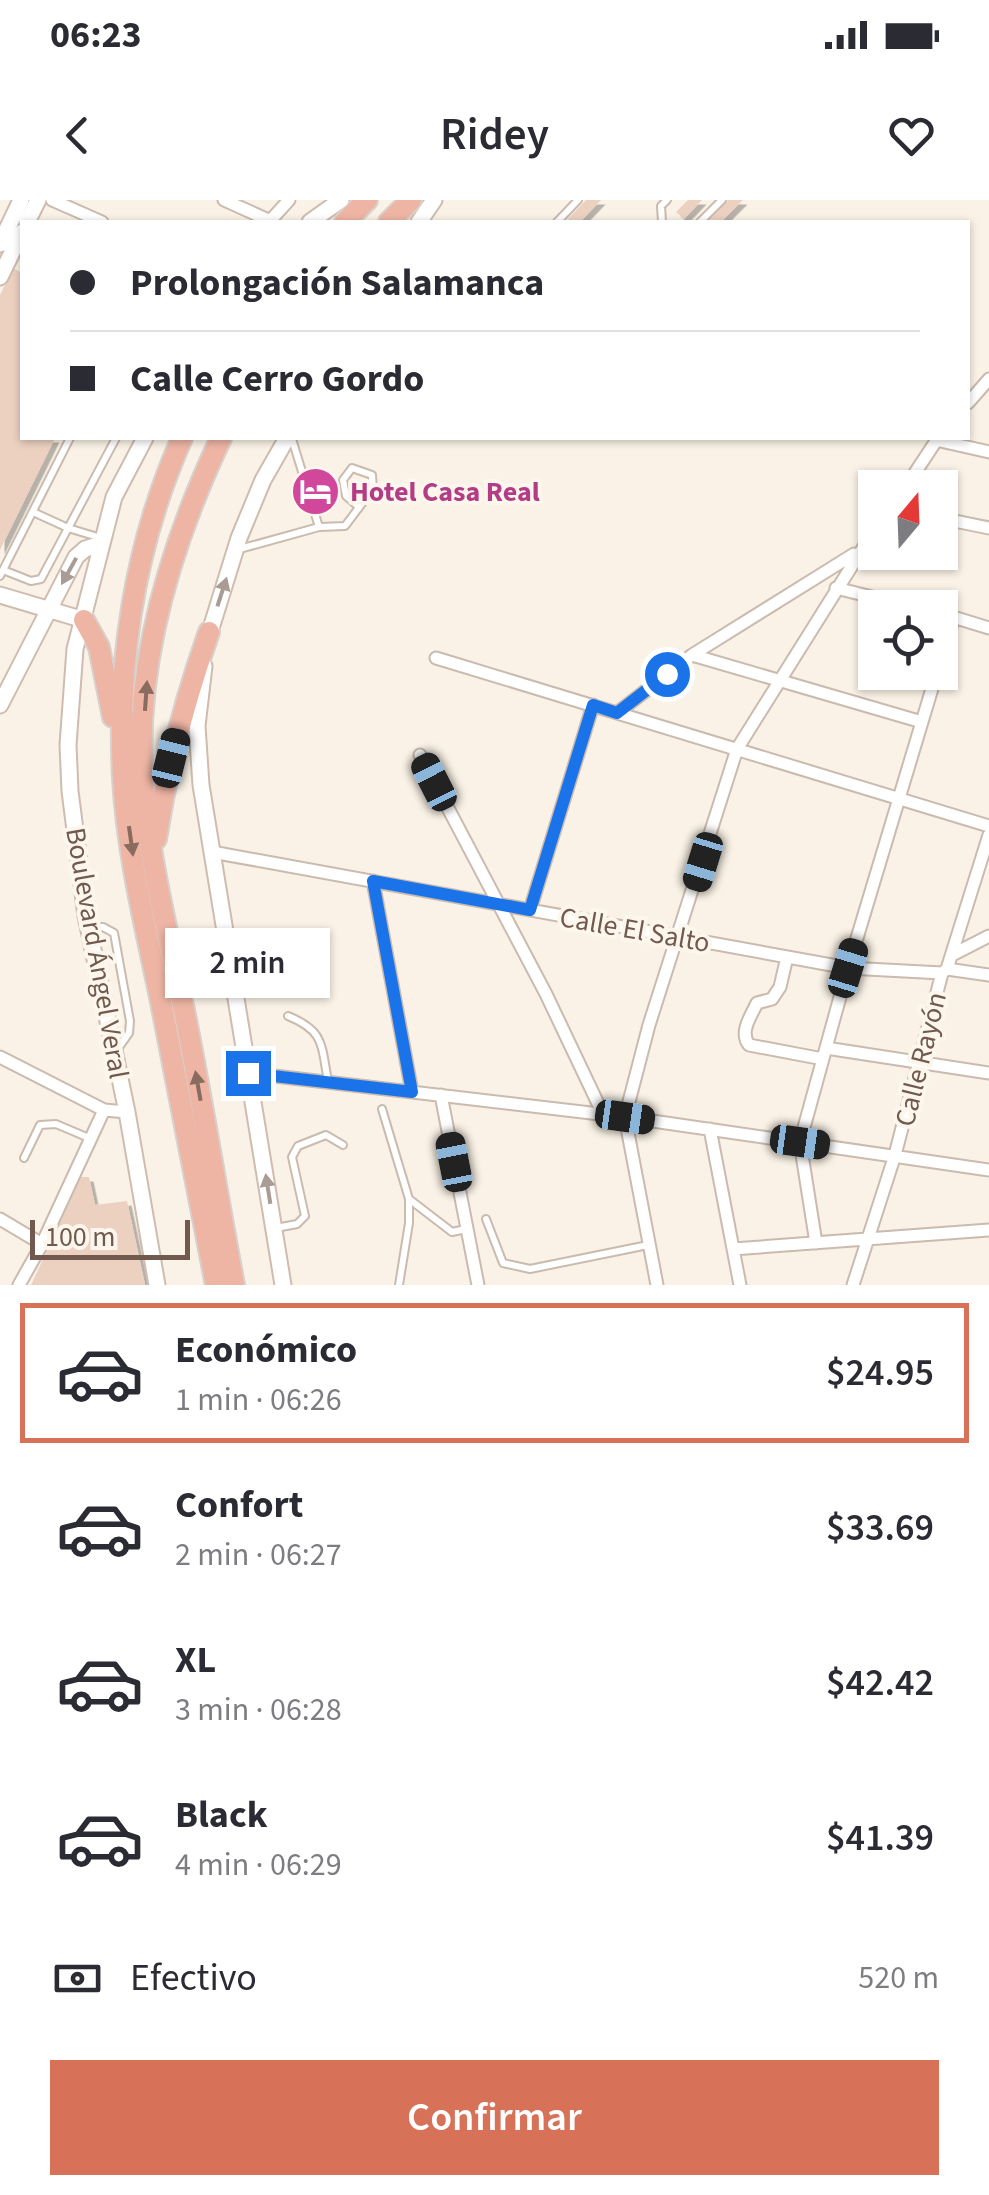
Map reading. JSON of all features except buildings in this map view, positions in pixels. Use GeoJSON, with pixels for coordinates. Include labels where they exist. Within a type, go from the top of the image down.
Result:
{"type":"FeatureCollection","features":[{"type":"Feature","properties":{"kind":"highway"},"geometry":{"type":"LineString","coordinates":[[348,220],[367,200]]}},
{"type":"Feature","properties":{"kind":"highway"},"geometry":{"type":"LineString","coordinates":[[391,220],[410,200]]}},
{"type":"Feature","properties":{"kind":"highway"},"geometry":{"type":"LineString","coordinates":[[123,780],[123,667],[133,594],[153,514],[181,440]]}},
{"type":"Feature","properties":{"kind":"highway"},"geometry":{"type":"LineString","coordinates":[[220,440],[188,512],[161,600],[147,674],[144,794],[153,860],[234,1285]]}},
{"type":"Feature","properties":{"kind":"highway"},"geometry":{"type":"LineString","coordinates":[[84,620],[100,647],[136,875],[216,1285]]}},
{"type":"Feature","properties":{"kind":"highway"},"geometry":{"type":"LineString","coordinates":[[153,860],[169,768],[188,691],[209,632]]}},
{"type":"Feature","properties":{"kind":"street"},"geometry":{"type":"LineString","coordinates":[[0,244],[20,200]]}},
{"type":"Feature","properties":{"kind":"street"},"geometry":{"type":"LineString","coordinates":[[52,200],[97,220]]}},
{"type":"Feature","properties":{"kind":"street"},"geometry":{"type":"LineString","coordinates":[[224,200],[267,220]]}},
{"type":"Feature","properties":{"kind":"street"},"geometry":{"type":"LineString","coordinates":[[273,220],[290,200]]}},
{"type":"Feature","properties":{"kind":"street"},"geometry":{"type":"LineString","coordinates":[[313,220],[341,200]]}},
{"type":"Feature","properties":{"kind":"street"},"geometry":{"type":"LineString","coordinates":[[0,276],[20,236]]}},
{"type":"Feature","properties":{"kind":"street"},"geometry":{"type":"LineString","coordinates":[[970,401],[989,379]]}},
{"type":"Feature","properties":{"kind":"street","name":"Boulevard Ángel Veral"},"geometry":{"type":"LineString","coordinates":[[142,440],[114,497],[75,649],[68,745],[70,791],[88,928],[127,1112],[157,1285]]}},
{"type":"Feature","properties":{"kind":"street"},"geometry":{"type":"LineString","coordinates":[[283,1285],[212,852],[197,726],[209,632],[235,550],[263,480],[288,440]]}},
{"type":"Feature","properties":{"kind":"street"},"geometry":{"type":"LineString","coordinates":[[917,470],[936,440]]}},
{"type":"Feature","properties":{"kind":"street"},"geometry":{"type":"LineString","coordinates":[[944,440],[989,452]]}},
{"type":"Feature","properties":{"kind":"street"},"geometry":{"type":"LineString","coordinates":[[968,524],[989,515]]}},
{"type":"Feature","properties":{"kind":"street"},"geometry":{"type":"LineString","coordinates":[[958,522],[989,528]]}},
{"type":"Feature","properties":{"kind":"street"},"geometry":{"type":"LineString","coordinates":[[0,705],[76,557],[102,541]]}},
{"type":"Feature","properties":{"kind":"street"},"geometry":{"type":"LineString","coordinates":[[617,713],[692,655],[858,551]]}},
{"type":"Feature","properties":{"kind":"street"},"geometry":{"type":"LineString","coordinates":[[657,1285],[625,1117],[649,1026],[737,749],[858,553]]}},
{"type":"Feature","properties":{"kind":"street"},"geometry":{"type":"LineString","coordinates":[[836,588],[858,594]]}},
{"type":"Feature","properties":{"kind":"street"},"geometry":{"type":"LineString","coordinates":[[0,595],[84,620]]}},
{"type":"Feature","properties":{"kind":"street"},"geometry":{"type":"LineString","coordinates":[[958,618],[989,628]]}},
{"type":"Feature","properties":{"kind":"street"},"geometry":{"type":"LineString","coordinates":[[692,655],[922,722]]}},
{"type":"Feature","properties":{"kind":"street"},"geometry":{"type":"LineString","coordinates":[[436,658],[989,826]]}},
{"type":"Feature","properties":{"kind":"street"},"geometry":{"type":"LineString","coordinates":[[816,1243],[800,1142],[932,690]]}},
{"type":"Feature","properties":{"kind":"street"},"geometry":{"type":"LineString","coordinates":[[530,910],[593,705]]}},
{"type":"Feature","properties":{"kind":"street"},"geometry":{"type":"LineString","coordinates":[[420,755],[603,1114]]}},
{"type":"Feature","properties":{"kind":"street","name":"Calle Rayón"},"geometry":{"type":"LineString","coordinates":[[852,1285],[895,1156],[945,971],[989,836]]}},
{"type":"Feature","properties":{"kind":"street","name":"Calle El Salto"},"geometry":{"type":"LineString","coordinates":[[212,852],[848,968],[989,975]]}},
{"type":"Feature","properties":{"kind":"street"},"geometry":{"type":"LineString","coordinates":[[373,881],[412,1092]]}},
{"type":"Feature","properties":{"kind":"street"},"geometry":{"type":"LineString","coordinates":[[952,955],[989,936]]}},
{"type":"Feature","properties":{"kind":"street"},"geometry":{"type":"LineString","coordinates":[[788,957],[780,987],[772,999],[757,1003],[744,1034],[749,1045],[989,1073]]}},
{"type":"Feature","properties":{"kind":"street"},"geometry":{"type":"LineString","coordinates":[[0,1058],[104,1110],[127,1112]]}},
{"type":"Feature","properties":{"kind":"street"},"geometry":{"type":"LineString","coordinates":[[248,1073],[603,1114],[989,1170]]}},
{"type":"Feature","properties":{"kind":"street"},"geometry":{"type":"LineString","coordinates":[[441,1095],[478,1285]]}},
{"type":"Feature","properties":{"kind":"street"},"geometry":{"type":"LineString","coordinates":[[19,1285],[104,1110]]}},
{"type":"Feature","properties":{"kind":"street"},"geometry":{"type":"LineString","coordinates":[[710,1129],[740,1285]]}},
{"type":"Feature","properties":{"kind":"street"},"geometry":{"type":"LineString","coordinates":[[0,1219],[42,1244]]}},
{"type":"Feature","properties":{"kind":"street"},"geometry":{"type":"LineString","coordinates":[[733,1249],[989,1230]]}},
{"type":"Feature","properties":{"kind":"lane"},"geometry":{"type":"LineString","coordinates":[[558,220],[578,200]]}},
{"type":"Feature","properties":{"kind":"lane"},"geometry":{"type":"LineString","coordinates":[[702,220],[722,200]]}},
{"type":"Feature","properties":{"kind":"lane"},"geometry":{"type":"LineString","coordinates":[[69,440],[2,573],[31,581],[41,579],[115,440]]}},
{"type":"Feature","properties":{"kind":"lane"},"geometry":{"type":"LineString","coordinates":[[290,440],[319,527]]}},
{"type":"Feature","properties":{"kind":"lane"},"geometry":{"type":"LineString","coordinates":[[235,550],[319,527],[345,526],[373,489],[372,475],[352,468],[343,480],[346,496],[359,507]]}},
{"type":"Feature","properties":{"kind":"lane"},"geometry":{"type":"LineString","coordinates":[[32,512],[102,541]]}},
{"type":"Feature","properties":{"kind":"lane"},"geometry":{"type":"LineString","coordinates":[[88,928],[103,927],[114,934],[130,1021],[129,1033],[115,1053]]}},
{"type":"Feature","properties":{"kind":"lane"},"geometry":{"type":"LineString","coordinates":[[288,1016],[309,1024],[318,1034],[328,1082]]}},
{"type":"Feature","properties":{"kind":"lane"},"geometry":{"type":"LineString","coordinates":[[382,1110],[409,1199],[399,1285]]}},
{"type":"Feature","properties":{"kind":"lane"},"geometry":{"type":"LineString","coordinates":[[24,1158],[40,1126],[56,1124],[90,1139]]}},
{"type":"Feature","properties":{"kind":"lane"},"geometry":{"type":"LineString","coordinates":[[274,1229],[298,1224],[305,1216],[292,1158],[298,1146],[326,1135],[343,1145]]}},
{"type":"Feature","properties":{"kind":"lane"},"geometry":{"type":"LineString","coordinates":[[409,1199],[452,1232],[468,1229]]}},
{"type":"Feature","properties":{"kind":"lane"},"geometry":{"type":"LineString","coordinates":[[486,1219],[503,1263],[530,1268],[649,1244]]}},
{"type":"Feature","properties":{"kind":"place","name":"Hotel Casa Real"},"geometry":{"type":"Point","coordinates":[315,491]}},
{"type":"Feature","properties":{"kind":"route"},"geometry":{"type":"LineString","coordinates":[[248,1073],[412,1092],[373,881],[530,910],[593,705],[617,713],[667,674]]}}]}
